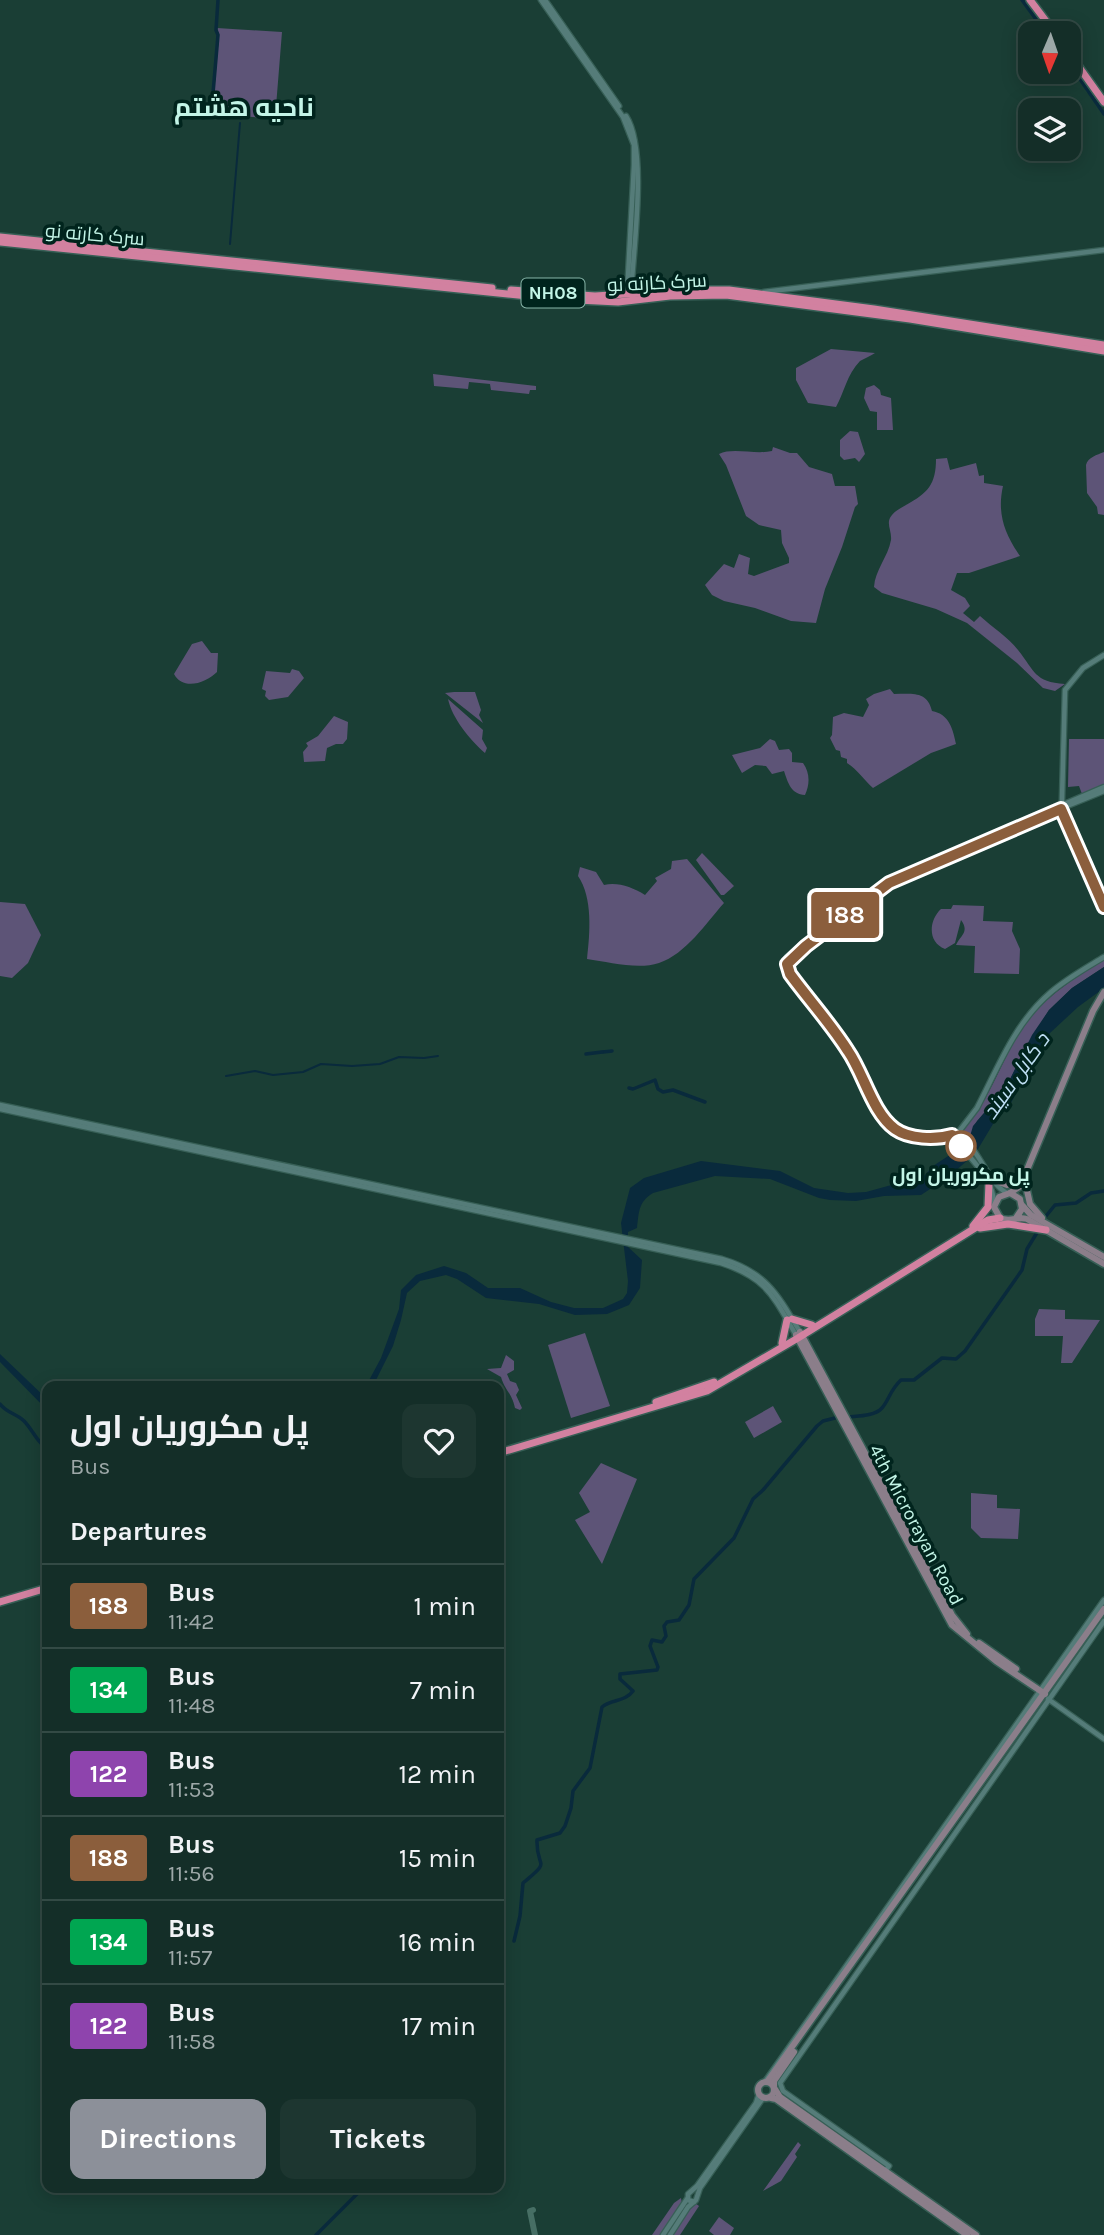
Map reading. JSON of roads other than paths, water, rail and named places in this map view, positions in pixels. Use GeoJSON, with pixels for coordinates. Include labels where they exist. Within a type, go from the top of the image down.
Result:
{"type":"FeatureCollection","features":[{"type":"Feature","properties":{"kind":"highway"},"geometry":{"type":"LineString","coordinates":[[1030,0],[1046,21]]}},
{"type":"Feature","properties":{"kind":"highway"},"geometry":{"type":"LineString","coordinates":[[1036,0],[1051,21]]}},
{"type":"Feature","properties":{"kind":"highway"},"geometry":{"type":"LineString","coordinates":[[1082,64],[1104,94]]}},
{"type":"Feature","properties":{"kind":"highway"},"geometry":{"type":"LineString","coordinates":[[1082,71],[1104,102]]}},
{"type":"Feature","properties":{"kind":"highway","name":"سرک کارته نو"},"geometry":{"type":"LineString","coordinates":[[0,237],[347,269],[401,280],[557,294]]}},
{"type":"Feature","properties":{"kind":"highway","name":"سرک کارته نو"},"geometry":{"type":"LineString","coordinates":[[0,242],[370,282],[401,280]]}},
{"type":"Feature","properties":{"kind":"highway","name":"سرک کارته نو"},"geometry":{"type":"LineString","coordinates":[[424,282],[440,279],[618,302],[704,295],[769,298],[919,316],[1104,345]]}},
{"type":"Feature","properties":{"kind":"highway","name":"سرک کارته نو"},"geometry":{"type":"LineString","coordinates":[[583,298],[713,289],[1104,351]]}},
{"type":"Feature","properties":{"kind":"highway"},"geometry":{"type":"LineString","coordinates":[[974,1227],[988,1209],[991,1182]]}},
{"type":"Feature","properties":{"kind":"highway"},"geometry":{"type":"LineString","coordinates":[[504,1451],[706,1391],[974,1227],[990,1216],[994,1207]]}},
{"type":"Feature","properties":{"kind":"highway"},"geometry":{"type":"LineString","coordinates":[[504,1450],[712,1383],[799,1335],[974,1227],[1000,1218]]}},
{"type":"Feature","properties":{"kind":"highway"},"geometry":{"type":"LineString","coordinates":[[974,1227],[1008,1224],[1048,1228]]}},
{"type":"Feature","properties":{"kind":"highway"},"geometry":{"type":"LineString","coordinates":[[782,1343],[789,1319],[812,1325]]}},
{"type":"Feature","properties":{"kind":"highway"},"geometry":{"type":"LineString","coordinates":[[0,1604],[42,1591]]}},
{"type":"Feature","properties":{"kind":"main road"},"geometry":{"type":"LineString","coordinates":[[543,0],[610,93],[634,133],[638,160],[629,295]]}},
{"type":"Feature","properties":{"kind":"main road"},"geometry":{"type":"LineString","coordinates":[[751,293],[1104,250]]}},
{"type":"Feature","properties":{"kind":"main road"},"geometry":{"type":"LineString","coordinates":[[1104,655],[1077,674],[1067,685],[1064,695],[1062,807],[1104,907]]}},
{"type":"Feature","properties":{"kind":"main road"},"geometry":{"type":"LineString","coordinates":[[1104,789],[889,883],[806,946],[787,964],[790,974],[848,1051],[892,1127],[903,1134],[935,1138],[954,1136],[975,1107],[1013,1033],[1037,1002],[1055,986],[1104,955]]}},
{"type":"Feature","properties":{"kind":"main road"},"geometry":{"type":"LineString","coordinates":[[1062,807],[1104,900]]}},
{"type":"Feature","properties":{"kind":"main road"},"geometry":{"type":"LineString","coordinates":[[994,1207],[999,1196],[1019,1187],[1093,1011],[1104,992]]}},
{"type":"Feature","properties":{"kind":"main road"},"geometry":{"type":"LineString","coordinates":[[0,1107],[188,1143],[721,1263],[756,1278],[771,1292],[799,1335]]}},
{"type":"Feature","properties":{"kind":"main road"},"geometry":{"type":"LineString","coordinates":[[954,1136],[991,1182],[1017,1196],[1028,1213],[1104,1264]]}},
{"type":"Feature","properties":{"kind":"main road"},"geometry":{"type":"LineString","coordinates":[[991,1182],[1007,1185],[1017,1183],[1024,1177]]}},
{"type":"Feature","properties":{"kind":"main road"},"geometry":{"type":"LineString","coordinates":[[1016,1218],[1021,1212],[1024,1177]]}},
{"type":"Feature","properties":{"kind":"main road"},"geometry":{"type":"LineString","coordinates":[[1024,1177],[1030,1204],[1048,1228]]}},
{"type":"Feature","properties":{"kind":"main road"},"geometry":{"type":"LineString","coordinates":[[991,1182],[994,1207],[1000,1218],[1008,1221],[1016,1218],[1027,1219],[1104,1257]]}},
{"type":"Feature","properties":{"kind":"main road","name":"4th Microrayan Road"},"geometry":{"type":"LineString","coordinates":[[799,1335],[926,1573],[952,1615],[977,1644],[1046,1693]]}},
{"type":"Feature","properties":{"kind":"main road"},"geometry":{"type":"LineString","coordinates":[[1046,1693],[1104,1600]]}},
{"type":"Feature","properties":{"kind":"main road"},"geometry":{"type":"LineString","coordinates":[[764,2097],[759,2086],[772,2085],[800,2052],[1104,1609]]}},
{"type":"Feature","properties":{"kind":"main road"},"geometry":{"type":"LineString","coordinates":[[670,2235],[696,2199],[700,2188],[1104,1614]]}},
{"type":"Feature","properties":{"kind":"main road"},"geometry":{"type":"LineString","coordinates":[[1046,1693],[1104,1622]]}},
{"type":"Feature","properties":{"kind":"main road"},"geometry":{"type":"LineString","coordinates":[[1046,1693],[1104,1737]]}},
{"type":"Feature","properties":{"kind":"main road"},"geometry":{"type":"LineString","coordinates":[[772,2085],[780,2097],[792,2102],[976,2235]]}},
{"type":"Feature","properties":{"kind":"main road"},"geometry":{"type":"LineString","coordinates":[[663,2235],[756,2103],[764,2097],[776,2099],[967,2235]]}},
{"type":"Feature","properties":{"kind":"main road"},"geometry":{"type":"LineString","coordinates":[[691,2192],[696,2193],[696,2199]]}},
{"type":"Feature","properties":{"kind":"main road"},"geometry":{"type":"LineString","coordinates":[[687,2199],[691,2202],[696,2199]]}},
{"type":"Feature","properties":{"kind":"water","name":"د کابل سيند"},"geometry":{"type":"Polygon","coordinates":[[[1104,967],[1104,988],[1050,1033],[1011,1103],[993,1124],[975,1154],[947,1178],[921,1195],[884,1196],[856,1201],[830,1200],[770,1179],[715,1176],[653,1193],[642,1204],[637,1228],[628,1232],[628,1247],[642,1260],[640,1288],[629,1305],[607,1314],[575,1315],[539,1304],[486,1298],[446,1275],[420,1281],[407,1293],[393,1346],[376,1381],[369,1381],[381,1358],[399,1309],[401,1290],[416,1275],[444,1266],[466,1273],[488,1288],[520,1288],[551,1302],[574,1308],[603,1308],[623,1299],[627,1293],[628,1281],[621,1223],[630,1188],[644,1178],[701,1161],[780,1171],[814,1188],[848,1193],[866,1192],[924,1176],[933,1166],[968,1143],[973,1126],[1006,1087],[1032,1035],[1049,1010],[1072,988],[1104,967]]]}},
{"type":"Feature","properties":{"kind":"water"},"geometry":{"type":"Polygon","coordinates":[[[0,1354],[42,1394],[42,1405],[0,1362],[0,1354]]]}},
{"type":"Feature","properties":{"kind":"waterway"},"geometry":{"type":"LineString","coordinates":[[218,0],[212,105],[218,110],[238,113],[241,118]]}},
{"type":"Feature","properties":{"kind":"waterway"},"geometry":{"type":"LineString","coordinates":[[1022,0],[1037,21]]}},
{"type":"Feature","properties":{"kind":"waterway"},"geometry":{"type":"LineString","coordinates":[[1082,82],[1104,114]]}},
{"type":"Feature","properties":{"kind":"waterway"},"geometry":{"type":"LineString","coordinates":[[230,244],[240,123]]}},
{"type":"Feature","properties":{"kind":"waterway"},"geometry":{"type":"LineString","coordinates":[[603,1052],[612,1051]]}},
{"type":"Feature","properties":{"kind":"waterway"},"geometry":{"type":"LineString","coordinates":[[586,1054],[602,1052]]}},
{"type":"Feature","properties":{"kind":"waterway"},"geometry":{"type":"LineString","coordinates":[[226,1076],[255,1071],[273,1075],[303,1072],[321,1064],[352,1066],[380,1064],[399,1057],[438,1056]]}},
{"type":"Feature","properties":{"kind":"waterway"},"geometry":{"type":"LineString","coordinates":[[629,1088],[633,1089],[655,1080],[658,1089],[663,1092],[673,1090],[705,1102]]}},
{"type":"Feature","properties":{"kind":"waterway"},"geometry":{"type":"LineString","coordinates":[[1046,1216],[1055,1205],[1076,1203],[1091,1193],[1104,1191]]}},
{"type":"Feature","properties":{"kind":"waterway"},"geometry":{"type":"LineString","coordinates":[[849,1417],[879,1411],[901,1380],[914,1380],[942,1358],[956,1359],[965,1351],[1022,1270],[1027,1249],[1038,1231]]}},
{"type":"Feature","properties":{"kind":"waterway"},"geometry":{"type":"LineString","coordinates":[[0,1404],[24,1421],[42,1444]]}},
{"type":"Feature","properties":{"kind":"waterway"},"geometry":{"type":"LineString","coordinates":[[514,1941],[523,1883],[538,1870],[541,1863],[537,1840],[560,1833],[565,1826],[573,1791],[590,1768],[602,1707],[626,1697],[633,1691],[620,1679],[620,1674],[657,1670],[650,1646],[652,1640],[662,1642],[666,1636],[664,1626],[667,1622],[679,1620],[689,1605],[694,1579],[734,1538],[753,1499],[817,1426],[823,1421],[835,1418]]}},
{"type":"Feature","properties":{"kind":"waterway"},"geometry":{"type":"LineString","coordinates":[[316,2235],[358,2193]]}},
{"type":"Feature","properties":{"kind":"place","name":"پل مکروریان اول"},"geometry":{"type":"Point","coordinates":[961,1146]}},
{"type":"Feature","properties":{"kind":"district","name":"ناحیه هشتم"},"geometry":{"type":"Point","coordinates":[244,107]}}]}
